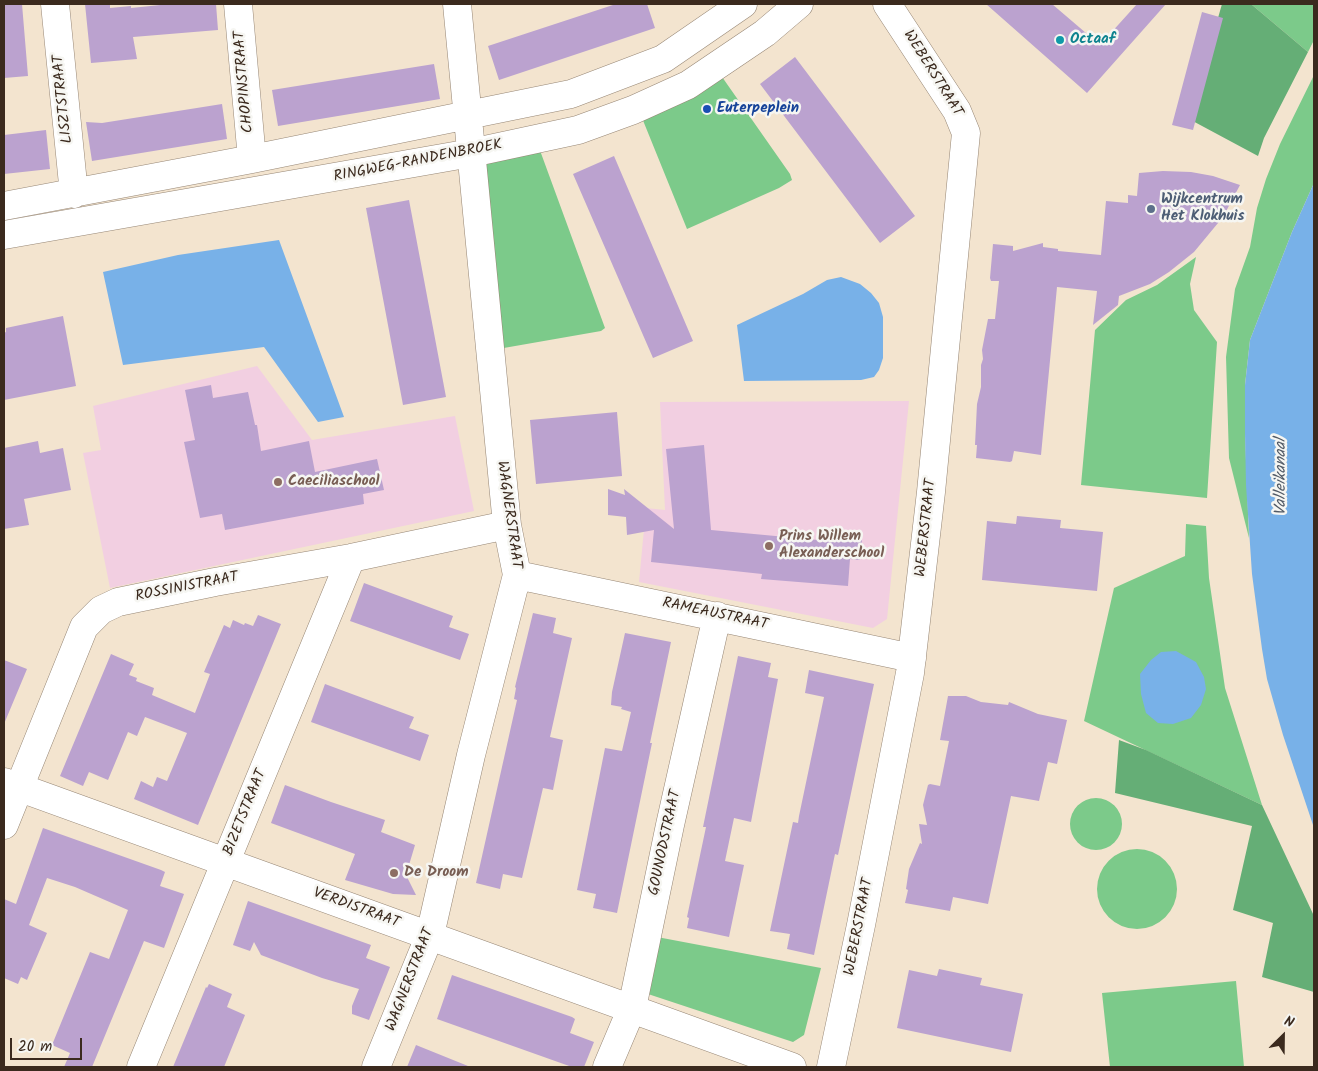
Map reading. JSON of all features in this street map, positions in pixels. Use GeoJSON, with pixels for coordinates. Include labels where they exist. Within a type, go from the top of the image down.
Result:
{"type":"FeatureCollection","features":[{"type":"Feature","properties":{"kind":"street","name":"LISZTSTRAAT"},"geometry":{"type":"LineString","coordinates":[[55,4],[74,194]]}},
{"type":"Feature","properties":{"kind":"street","name":"CHOPINSTRAAT"},"geometry":{"type":"LineString","coordinates":[[238,4],[252,159]]}},
{"type":"Feature","properties":{"kind":"street","name":"WAGNERSTRAAT"},"geometry":{"type":"LineString","coordinates":[[376,1067],[430,935],[471,755],[517,575],[507,525],[457,4]]}},
{"type":"Feature","properties":{"kind":"street"},"geometry":{"type":"LineString","coordinates":[[4,206],[252,159],[571,94],[663,59],[743,4]]}},
{"type":"Feature","properties":{"kind":"street","name":"RINGWEG-RANDENBROEK"},"geometry":{"type":"LineString","coordinates":[[4,235],[471,153],[578,130],[633,110],[688,85],[765,33],[799,4]]}},
{"type":"Feature","properties":{"kind":"street","name":"WEBERSTRAAT"},"geometry":{"type":"LineString","coordinates":[[831,1067],[861,925],[912,658],[931,492],[966,133],[958,111],[887,4]]}},
{"type":"Feature","properties":{"kind":"street","name":"ROSSINISTRAAT"},"geometry":{"type":"LineString","coordinates":[[4,825],[11,784],[84,628],[101,610],[118,602],[215,582],[351,558],[507,525]]}},
{"type":"Feature","properties":{"kind":"street","name":"BIZETSTRAAT"},"geometry":{"type":"LineString","coordinates":[[140,1067],[351,558]]}},
{"type":"Feature","properties":{"kind":"street","name":"RAMEAUSTRAAT"},"geometry":{"type":"LineString","coordinates":[[517,575],[912,658]]}},
{"type":"Feature","properties":{"kind":"street","name":"GOUNODSTRAAT"},"geometry":{"type":"LineString","coordinates":[[607,1067],[632,1008],[670,825],[717,616]]}},
{"type":"Feature","properties":{"kind":"street","name":"VERDISTRAAT"},"geometry":{"type":"LineString","coordinates":[[11,784],[792,1067]]}},
{"type":"Feature","properties":{"kind":"shaded area","name":"Caeciliaschool"},"geometry":{"type":"Polygon","coordinates":[[[257,366],[312,440],[455,416],[474,511],[110,588],[83,453],[101,450],[93,406],[257,366]]]}},
{"type":"Feature","properties":{"kind":"shaded area","name":"Prins Willem Alexanderschool"},"geometry":{"type":"Polygon","coordinates":[[[909,401],[887,619],[873,628],[639,582],[646,508],[665,510],[660,402],[909,401]]]}},
{"type":"Feature","properties":{"kind":"green space"},"geometry":{"type":"Polygon","coordinates":[[[1222,4],[1251,4],[1308,52],[1264,138],[1258,156],[1189,119],[1222,4]]]}},
{"type":"Feature","properties":{"kind":"green space"},"geometry":{"type":"Polygon","coordinates":[[[1251,4],[1314,4],[1314,40],[1308,52],[1251,4]]]}},
{"type":"Feature","properties":{"kind":"green space"},"geometry":{"type":"Polygon","coordinates":[[[720,74],[790,174],[792,180],[779,188],[687,229],[640,113],[720,74]]]}},
{"type":"Feature","properties":{"kind":"green space"},"geometry":{"type":"Polygon","coordinates":[[[1314,75],[1314,183],[1292,232],[1250,340],[1245,385],[1249,538],[1229,458],[1226,357],[1235,289],[1250,247],[1257,208],[1266,179],[1280,144],[1314,75]]]}},
{"type":"Feature","properties":{"kind":"green space"},"geometry":{"type":"Polygon","coordinates":[[[538,145],[605,328],[601,331],[498,349],[478,165],[538,145]]]}},
{"type":"Feature","properties":{"kind":"green space"},"geometry":{"type":"Polygon","coordinates":[[[1196,257],[1190,284],[1194,310],[1217,342],[1207,498],[1081,485],[1095,330],[1126,300],[1157,285],[1196,257]]]}},
{"type":"Feature","properties":{"kind":"green space"},"geometry":{"type":"Polygon","coordinates":[[[1186,524],[1206,526],[1209,578],[1225,688],[1262,805],[1084,721],[1114,588],[1185,556],[1186,524]]]}},
{"type":"Feature","properties":{"kind":"green space"},"geometry":{"type":"Polygon","coordinates":[[[1119,740],[1146,750],[1262,805],[1314,916],[1314,992],[1262,977],[1273,923],[1233,910],[1252,826],[1115,793],[1119,740]]]}},
{"type":"Feature","properties":{"kind":"green space"},"geometry":{"type":"Polygon","coordinates":[[[1096,798],[1106,800],[1114,806],[1120,814],[1122,824],[1120,834],[1114,842],[1106,848],[1096,850],[1086,848],[1078,842],[1072,834],[1070,824],[1072,814],[1078,806],[1086,800],[1096,798]]]}},
{"type":"Feature","properties":{"kind":"green space"},"geometry":{"type":"Polygon","coordinates":[[[1137,849],[1152,852],[1165,861],[1174,874],[1177,889],[1174,904],[1165,917],[1152,926],[1137,929],[1122,926],[1109,917],[1100,904],[1097,889],[1100,874],[1109,861],[1122,852],[1137,849]]]}},
{"type":"Feature","properties":{"kind":"green space"},"geometry":{"type":"Polygon","coordinates":[[[657,937],[821,968],[804,1035],[793,1042],[648,994],[657,937]]]}},
{"type":"Feature","properties":{"kind":"green space"},"geometry":{"type":"Polygon","coordinates":[[[1236,981],[1244,1067],[1110,1067],[1102,993],[1236,981]]]}},
{"type":"Feature","properties":{"kind":"water","name":"Valleikanaal"},"geometry":{"type":"Polygon","coordinates":[[[1314,183],[1314,828],[1283,735],[1267,679],[1262,649],[1252,574],[1246,485],[1245,385],[1250,340],[1292,232],[1314,183]]]}},
{"type":"Feature","properties":{"kind":"water"},"geometry":{"type":"Polygon","coordinates":[[[279,240],[344,417],[318,422],[264,347],[123,365],[103,272],[178,255],[279,240]]]}},
{"type":"Feature","properties":{"kind":"water"},"geometry":{"type":"Polygon","coordinates":[[[841,277],[860,284],[879,303],[883,317],[883,358],[879,370],[874,377],[861,380],[744,381],[737,325],[803,294],[827,280],[841,277]]]}},
{"type":"Feature","properties":{"kind":"water"},"geometry":{"type":"Polygon","coordinates":[[[1176,651],[1196,662],[1204,677],[1206,689],[1201,705],[1191,718],[1173,724],[1158,723],[1146,713],[1141,694],[1140,674],[1151,660],[1161,652],[1176,651]]]}},
{"type":"Feature","properties":{"kind":"building"},"geometry":{"type":"Polygon","coordinates":[[[4,4],[22,4],[28,76],[4,78],[4,4]]]}},
{"type":"Feature","properties":{"kind":"building"},"geometry":{"type":"Polygon","coordinates":[[[85,4],[110,4],[110,8],[131,6],[131,8],[170,4],[216,4],[218,30],[133,37],[137,59],[91,63],[85,4]]]}},
{"type":"Feature","properties":{"kind":"building"},"geometry":{"type":"Polygon","coordinates":[[[616,4],[647,4],[655,28],[499,80],[488,46],[616,4]]]}},
{"type":"Feature","properties":{"kind":"building","name":"Octaaf"},"geometry":{"type":"Polygon","coordinates":[[[986,4],[1052,4],[1100,45],[1137,4],[1166,4],[1087,93],[986,4]]]}},
{"type":"Feature","properties":{"kind":"building"},"geometry":{"type":"Polygon","coordinates":[[[1202,12],[1223,18],[1193,130],[1172,125],[1202,12]]]}},
{"type":"Feature","properties":{"kind":"building"},"geometry":{"type":"Polygon","coordinates":[[[795,57],[915,216],[880,243],[760,84],[795,57]]]}},
{"type":"Feature","properties":{"kind":"building"},"geometry":{"type":"Polygon","coordinates":[[[434,64],[440,99],[278,126],[272,90],[434,64]]]}},
{"type":"Feature","properties":{"kind":"building"},"geometry":{"type":"Polygon","coordinates":[[[222,104],[227,139],[92,161],[86,122],[102,123],[222,104]]]}},
{"type":"Feature","properties":{"kind":"building"},"geometry":{"type":"Polygon","coordinates":[[[46,130],[50,169],[4,174],[4,135],[46,130]]]}},
{"type":"Feature","properties":{"kind":"building"},"geometry":{"type":"Polygon","coordinates":[[[614,156],[693,341],[653,358],[573,174],[614,156]]]}},
{"type":"Feature","properties":{"kind":"building"},"geometry":{"type":"Polygon","coordinates":[[[1163,171],[1191,172],[1213,176],[1240,185],[1223,217],[1194,252],[1150,284],[1119,296],[1118,305],[1093,325],[1097,291],[1057,287],[1041,455],[1014,451],[1012,461],[1010,462],[976,458],[977,404],[981,387],[982,350],[988,319],[995,319],[999,281],[991,281],[990,278],[993,244],[1013,246],[1013,251],[1043,243],[1043,247],[1058,249],[1058,251],[1101,255],[1106,201],[1128,203],[1128,195],[1137,196],[1139,173],[1163,171]]]}},
{"type":"Feature","properties":{"kind":"building"},"geometry":{"type":"Polygon","coordinates":[[[409,200],[446,397],[403,405],[366,208],[409,200]]]}},
{"type":"Feature","properties":{"kind":"building"},"geometry":{"type":"Polygon","coordinates":[[[63,316],[76,386],[4,400],[4,333],[6,328],[63,316]]]}},
{"type":"Feature","properties":{"kind":"building"},"geometry":{"type":"Polygon","coordinates":[[[211,385],[213,398],[248,392],[255,425],[257,425],[261,451],[309,441],[315,472],[377,459],[384,490],[363,494],[364,504],[225,530],[222,514],[200,518],[184,442],[195,440],[185,390],[211,385]]]}},
{"type":"Feature","properties":{"kind":"building"},"geometry":{"type":"Polygon","coordinates":[[[617,412],[622,476],[536,484],[530,420],[617,412]]]}},
{"type":"Feature","properties":{"kind":"building"},"geometry":{"type":"Polygon","coordinates":[[[38,441],[40,453],[63,448],[71,490],[24,499],[29,525],[4,529],[4,448],[38,441]]]}},
{"type":"Feature","properties":{"kind":"building"},"geometry":{"type":"Polygon","coordinates":[[[704,445],[711,530],[829,541],[829,537],[862,540],[860,560],[850,559],[848,586],[761,579],[762,574],[651,562],[654,530],[627,535],[626,517],[608,515],[608,489],[625,495],[624,489],[674,529],[666,449],[704,445]]]}},
{"type":"Feature","properties":{"kind":"building"},"geometry":{"type":"Polygon","coordinates":[[[1017,516],[1061,520],[1060,528],[1103,532],[1097,591],[982,580],[987,521],[1016,524],[1017,516]]]}},
{"type":"Feature","properties":{"kind":"building"},"geometry":{"type":"Polygon","coordinates":[[[364,583],[453,616],[449,627],[469,634],[460,660],[350,621],[364,583]]]}},
{"type":"Feature","properties":{"kind":"building"},"geometry":{"type":"Polygon","coordinates":[[[533,613],[556,618],[553,633],[572,638],[550,737],[563,740],[553,790],[543,788],[522,878],[503,874],[500,889],[476,883],[517,700],[514,699],[515,687],[533,613]]]}},
{"type":"Feature","properties":{"kind":"building"},"geometry":{"type":"Polygon","coordinates":[[[258,615],[281,624],[198,825],[134,799],[141,781],[153,787],[157,777],[167,781],[187,733],[145,717],[137,736],[128,732],[108,780],[89,772],[83,786],[60,776],[111,654],[134,664],[129,675],[137,678],[136,681],[154,688],[152,695],[195,713],[210,674],[204,672],[224,625],[230,628],[233,620],[244,625],[245,623],[253,626],[258,615]]]}},
{"type":"Feature","properties":{"kind":"building"},"geometry":{"type":"Polygon","coordinates":[[[625,633],[671,642],[617,913],[593,908],[596,894],[577,890],[605,748],[622,751],[631,712],[621,709],[622,707],[611,705],[625,633]]]}},
{"type":"Feature","properties":{"kind":"building"},"geometry":{"type":"Polygon","coordinates":[[[738,656],[771,663],[768,677],[778,679],[751,822],[734,818],[725,861],[744,865],[729,937],[687,928],[689,918],[687,917],[706,827],[703,827],[738,656]]]}},
{"type":"Feature","properties":{"kind":"building"},"geometry":{"type":"Polygon","coordinates":[[[4,660],[27,669],[4,724],[4,660]]]}},
{"type":"Feature","properties":{"kind":"building"},"geometry":{"type":"Polygon","coordinates":[[[809,670],[874,684],[838,855],[835,854],[814,955],[787,949],[790,934],[770,931],[793,822],[798,823],[824,697],[805,693],[809,670]]]}},
{"type":"Feature","properties":{"kind":"building"},"geometry":{"type":"Polygon","coordinates":[[[325,684],[414,717],[409,728],[429,735],[420,761],[311,722],[325,684]]]}},
{"type":"Feature","properties":{"kind":"building"},"geometry":{"type":"Polygon","coordinates":[[[948,696],[966,696],[981,702],[1008,705],[1009,702],[1038,714],[1067,720],[1057,764],[1048,762],[1039,801],[1011,796],[988,904],[953,897],[950,911],[905,903],[909,869],[920,843],[922,844],[919,824],[927,825],[923,805],[928,785],[940,786],[949,741],[940,740],[948,696]]]}},
{"type":"Feature","properties":{"kind":"building"},"geometry":{"type":"Polygon","coordinates":[[[285,785],[385,820],[381,832],[415,845],[406,875],[416,895],[393,894],[345,880],[355,854],[271,823],[285,785]]]}},
{"type":"Feature","properties":{"kind":"building"},"geometry":{"type":"Polygon","coordinates":[[[43,828],[161,870],[165,872],[160,886],[184,894],[164,948],[144,941],[92,1067],[64,1067],[70,1053],[52,1045],[90,952],[109,959],[128,910],[75,887],[47,878],[29,925],[47,933],[27,980],[21,977],[18,984],[4,978],[4,899],[16,904],[43,828]]]}},
{"type":"Feature","properties":{"kind":"building"},"geometry":{"type":"Polygon","coordinates":[[[248,901],[371,945],[366,958],[390,967],[369,1020],[352,1014],[352,1006],[359,989],[322,978],[261,955],[254,942],[250,951],[233,945],[248,901]]]}},
{"type":"Feature","properties":{"kind":"building"},"geometry":{"type":"Polygon","coordinates":[[[939,969],[982,978],[980,985],[1023,994],[1011,1052],[897,1028],[909,970],[937,976],[939,969]]]}},
{"type":"Feature","properties":{"kind":"building"},"geometry":{"type":"Polygon","coordinates":[[[452,975],[575,1019],[570,1033],[594,1042],[584,1067],[572,1067],[437,1019],[452,975]]]}},
{"type":"Feature","properties":{"kind":"building"},"geometry":{"type":"Polygon","coordinates":[[[209,984],[232,994],[227,1007],[245,1015],[224,1067],[173,1067],[206,987],[209,984]]]}},
{"type":"Feature","properties":{"kind":"building"},"geometry":{"type":"Polygon","coordinates":[[[416,1045],[468,1066],[468,1067],[407,1067],[416,1045]]]}},
{"type":"Feature","properties":{"kind":"place","name":"Octaaf"},"geometry":{"type":"Point","coordinates":[1060,40]}},
{"type":"Feature","properties":{"kind":"place","name":"Euterpeplein"},"geometry":{"type":"Point","coordinates":[707,109]}},
{"type":"Feature","properties":{"kind":"place","name":"Wijkcentrum Het Klokhuis"},"geometry":{"type":"Point","coordinates":[1151,209]}},
{"type":"Feature","properties":{"kind":"place","name":"Caeciliaschool"},"geometry":{"type":"Point","coordinates":[278,482]}},
{"type":"Feature","properties":{"kind":"place","name":"Prins Willem Alexanderschool"},"geometry":{"type":"Point","coordinates":[769,546]}},
{"type":"Feature","properties":{"kind":"place","name":"De Droom"},"geometry":{"type":"Point","coordinates":[394,873]}}]}
